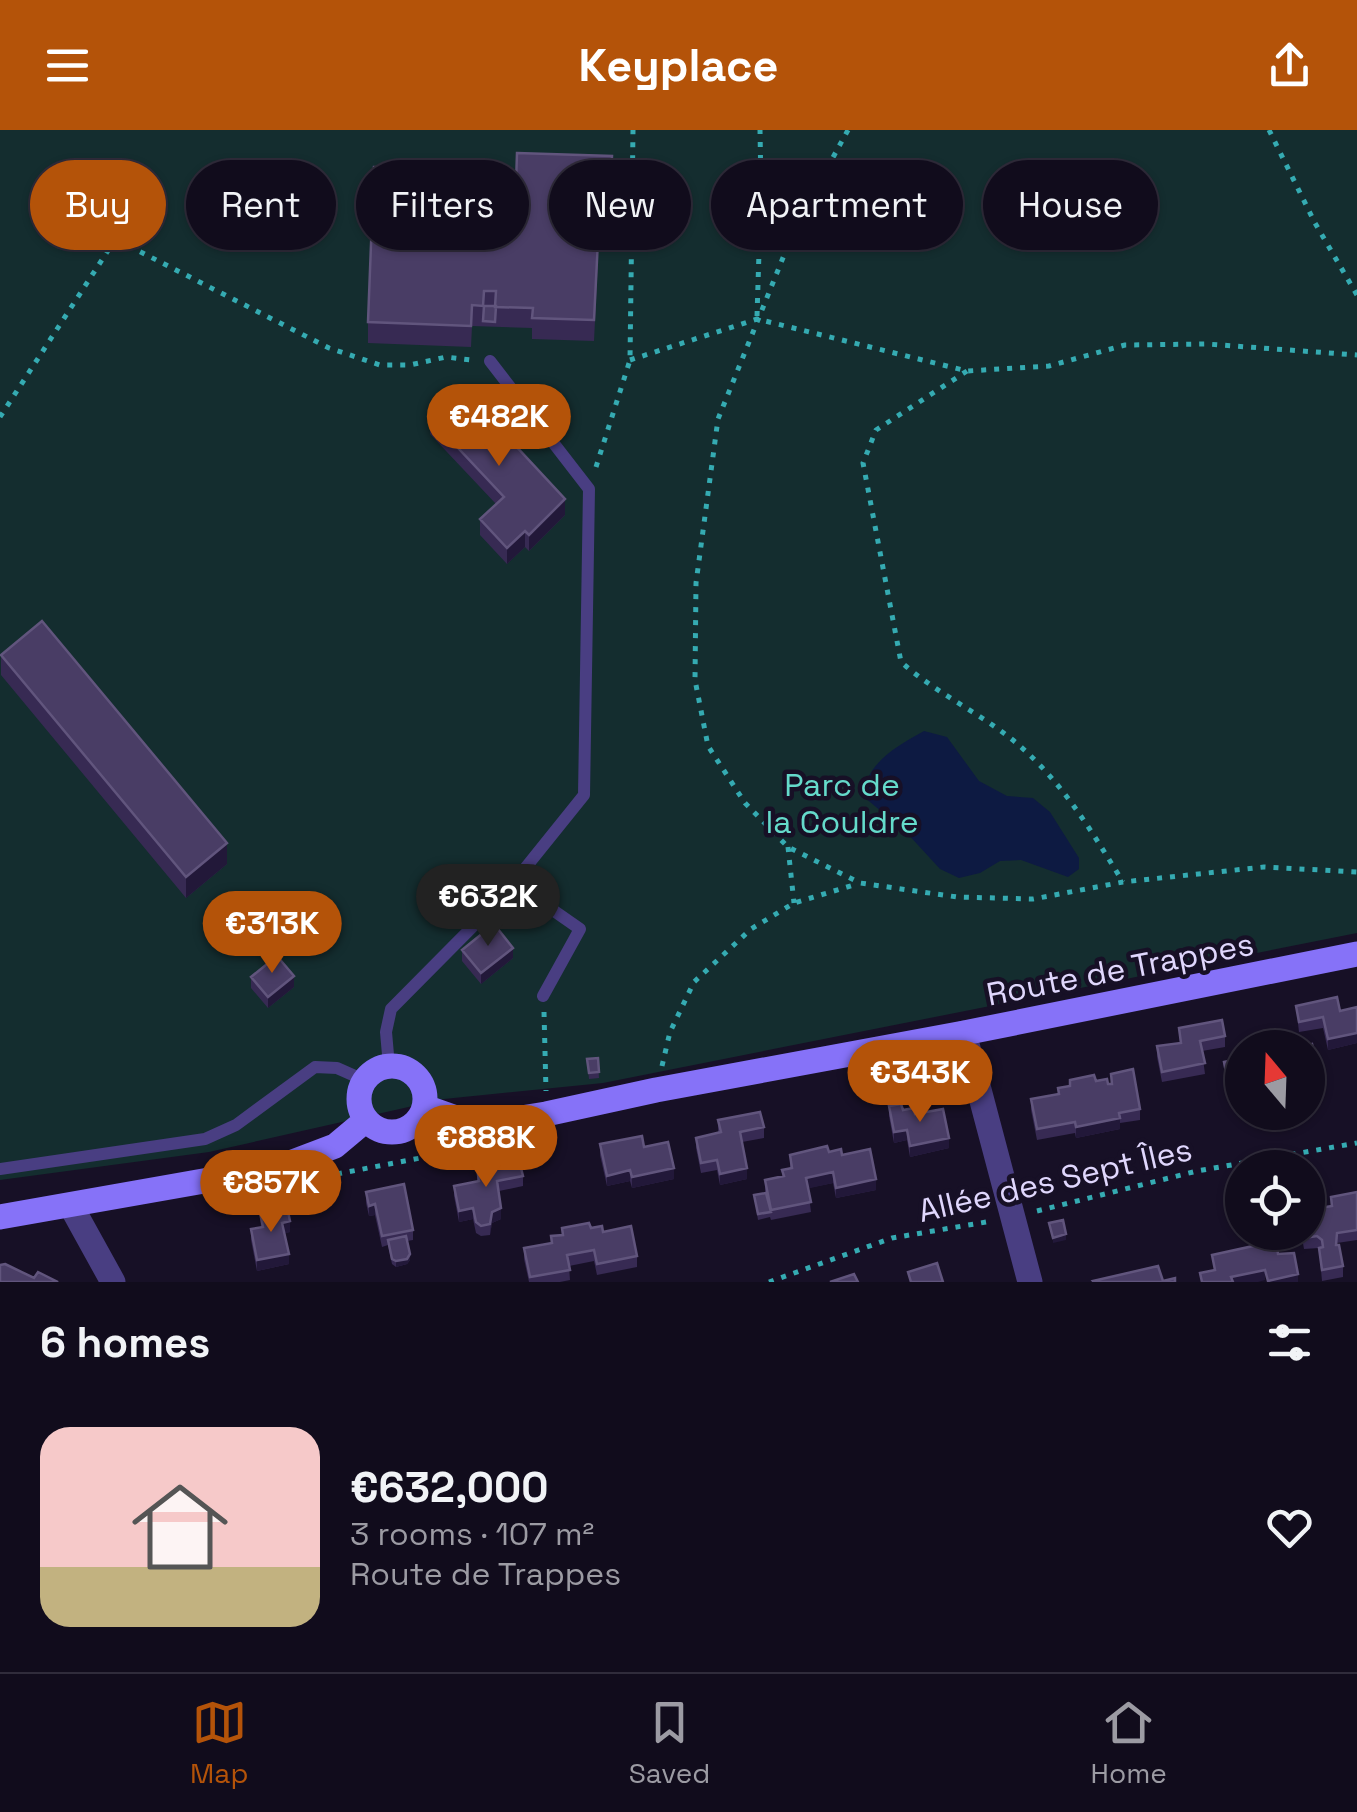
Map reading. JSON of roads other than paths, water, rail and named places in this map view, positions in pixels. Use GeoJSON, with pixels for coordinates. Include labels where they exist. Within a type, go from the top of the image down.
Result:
{"type":"FeatureCollection","features":[{"type":"Feature","properties":{"kind":"street","name":"Route de Trappes"},"geometry":{"type":"LineString","coordinates":[[424,1107],[458,1119],[503,1120],[546,1114],[1357,954]]}},
{"type":"Feature","properties":{"kind":"street"},"geometry":{"type":"LineString","coordinates":[[964,1033],[1030,1282]]}},
{"type":"Feature","properties":{"kind":"street"},"geometry":{"type":"LineString","coordinates":[[389,1066],[399,1066],[417,1077],[425,1096],[420,1116],[405,1130],[384,1131],[366,1120],[358,1100],[364,1080],[379,1068],[389,1066]]}},
{"type":"Feature","properties":{"kind":"street"},"geometry":{"type":"LineString","coordinates":[[0,1217],[277,1168],[336,1146],[366,1120]]}},
{"type":"Feature","properties":{"kind":"street"},"geometry":{"type":"LineString","coordinates":[[71,1206],[113,1282]]}},
{"type":"Feature","properties":{"kind":"lane"},"geometry":{"type":"LineString","coordinates":[[389,1066],[386,1032],[391,1009],[502,897],[584,795],[589,489],[490,361]]}},
{"type":"Feature","properties":{"kind":"lane"},"geometry":{"type":"LineString","coordinates":[[502,897],[537,899],[580,929],[543,996]]}},
{"type":"Feature","properties":{"kind":"lane"},"geometry":{"type":"LineString","coordinates":[[0,1169],[205,1139],[236,1125],[315,1067],[337,1068],[364,1080]]}},
{"type":"Feature","properties":{"kind":"water"},"geometry":{"type":"Polygon","coordinates":[[[924,731],[947,737],[979,781],[1007,796],[1033,798],[1050,812],[1079,858],[1079,869],[1068,877],[1021,860],[1000,861],[980,873],[959,878],[940,869],[906,832],[864,797],[865,785],[876,766],[924,731]]]}},
{"type":"Feature","properties":{"kind":"park label","name":"Parc de la Couldre"},"geometry":{"type":"Point","coordinates":[842,804]}}]}
